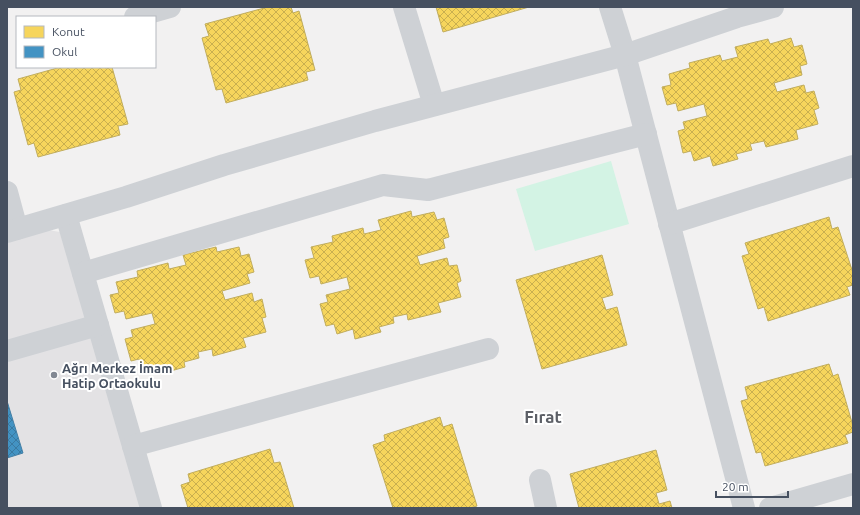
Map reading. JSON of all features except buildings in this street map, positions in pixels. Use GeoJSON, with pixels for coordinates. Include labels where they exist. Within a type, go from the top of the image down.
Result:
{"type":"FeatureCollection","features":[{"type":"Feature","properties":{"kind":"street"},"geometry":{"type":"LineString","coordinates":[[138,16],[170,7]]}},
{"type":"Feature","properties":{"kind":"street"},"geometry":{"type":"LineString","coordinates":[[404,7],[434,105]]}},
{"type":"Feature","properties":{"kind":"street"},"geometry":{"type":"LineString","coordinates":[[610,7],[625,55],[744,508]]}},
{"type":"Feature","properties":{"kind":"street"},"geometry":{"type":"LineString","coordinates":[[7,192],[12,231],[375,120],[625,55],[737,17],[773,7]]}},
{"type":"Feature","properties":{"kind":"street"},"geometry":{"type":"LineString","coordinates":[[83,273],[383,185],[428,190],[646,134]]}},
{"type":"Feature","properties":{"kind":"street"},"geometry":{"type":"LineString","coordinates":[[669,224],[853,166]]}},
{"type":"Feature","properties":{"kind":"street"},"geometry":{"type":"LineString","coordinates":[[66,215],[152,508]]}},
{"type":"Feature","properties":{"kind":"street"},"geometry":{"type":"LineString","coordinates":[[7,351],[98,325]]}},
{"type":"Feature","properties":{"kind":"street"},"geometry":{"type":"LineString","coordinates":[[133,446],[488,349]]}},
{"type":"Feature","properties":{"kind":"street"},"geometry":{"type":"LineString","coordinates":[[540,480],[546,508]]}},
{"type":"Feature","properties":{"kind":"street"},"geometry":{"type":"LineString","coordinates":[[770,508],[853,484]]}},
{"type":"Feature","properties":{"kind":"shaded area","name":"Ağrı Merkez İmam Hatip Ortaokulu"},"geometry":{"type":"Polygon","coordinates":[[[48,230],[60,232],[141,508],[7,508],[7,242],[48,230]]]}},
{"type":"Feature","properties":{"kind":"green space"},"geometry":{"type":"Polygon","coordinates":[[[611,161],[629,224],[535,251],[516,189],[611,161]]]}},
{"type":"Feature","properties":{"kind":"place","name":"Ağrı Merkez İmam Hatip Ortaokulu"},"geometry":{"type":"Point","coordinates":[54,375]}},
{"type":"Feature","properties":{"kind":"district","name":"Fırat"},"geometry":{"type":"Point","coordinates":[543,417]}}]}
